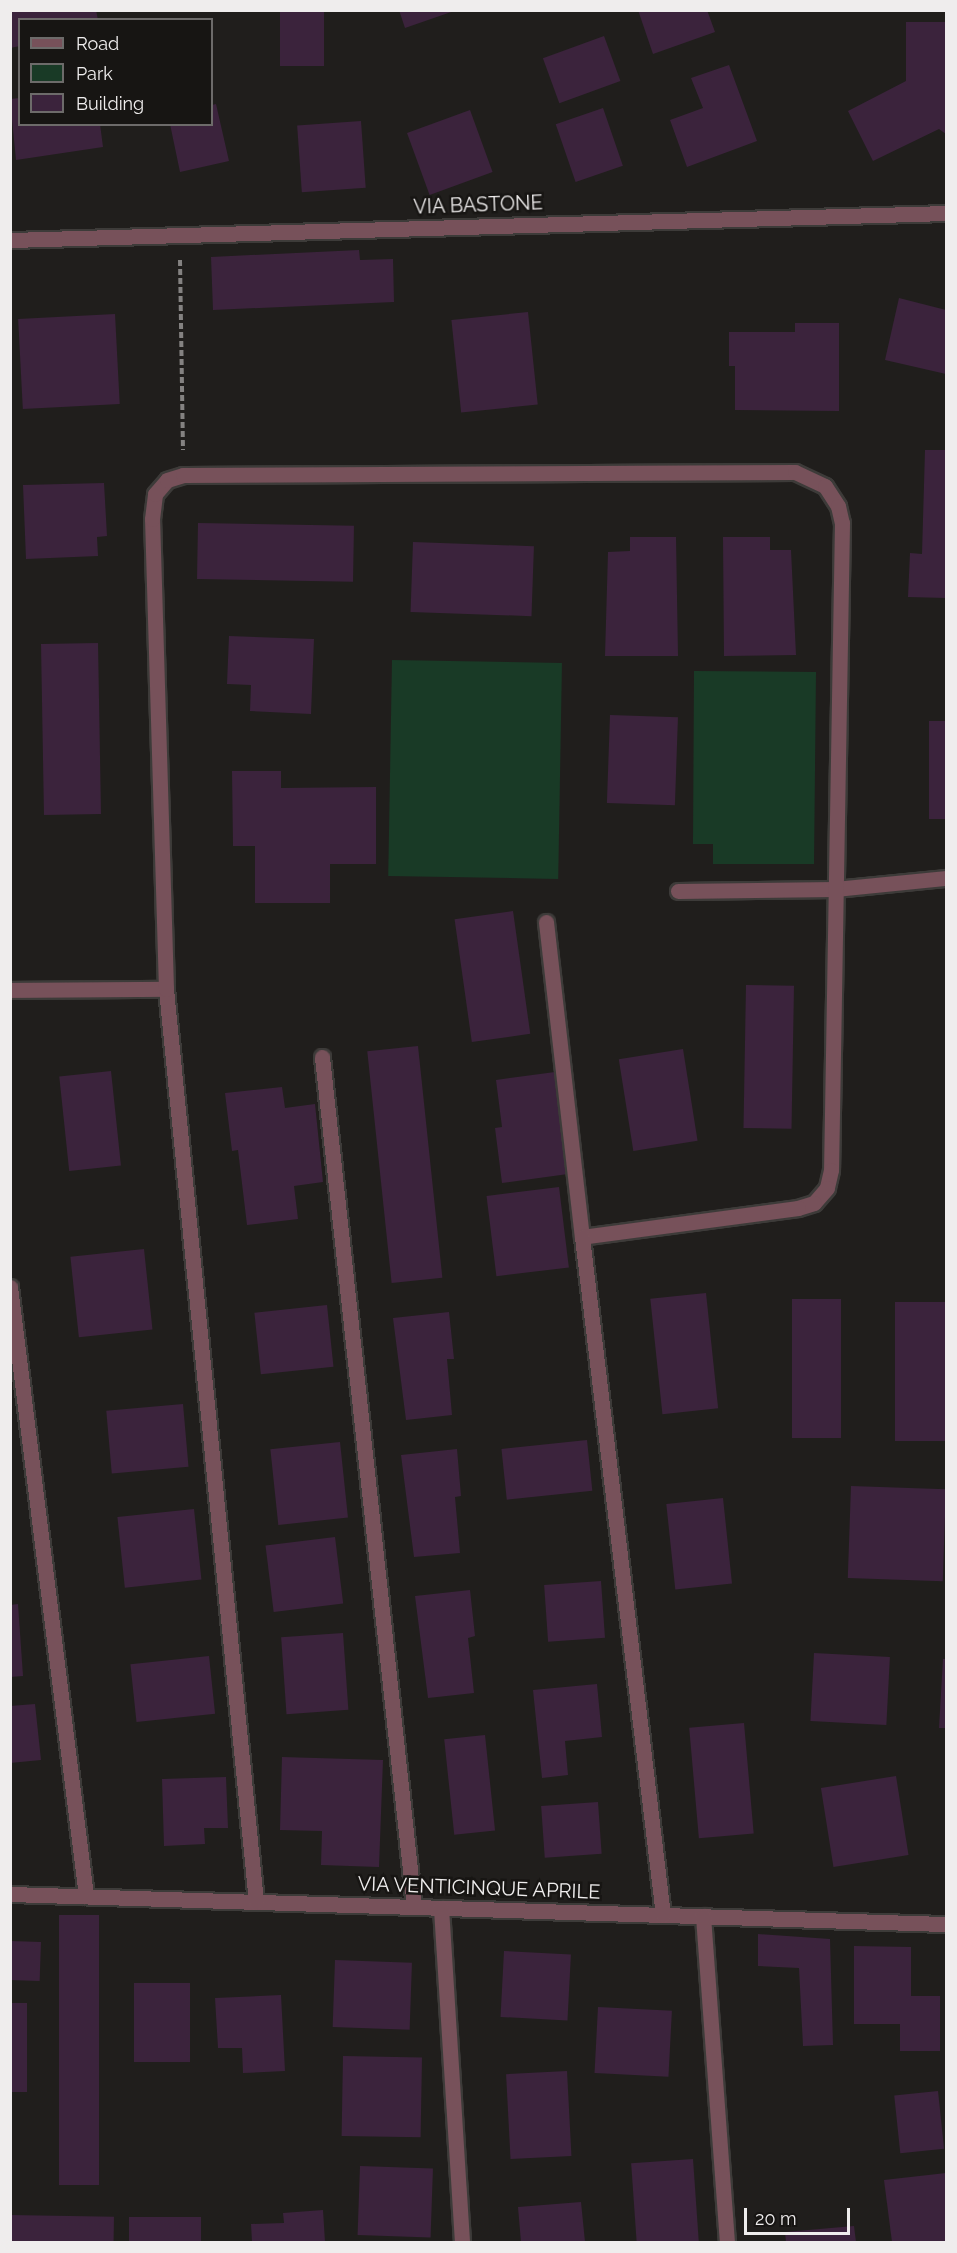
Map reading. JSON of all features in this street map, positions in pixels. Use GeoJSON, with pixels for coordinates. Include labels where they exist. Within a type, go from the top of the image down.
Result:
{"type":"FeatureCollection","features":[{"type":"Feature","properties":{"kind":"street","name":"VIA BASTONE"},"geometry":{"type":"LineString","coordinates":[[10,240],[946,213]]}},
{"type":"Feature","properties":{"kind":"street"},"geometry":{"type":"LineString","coordinates":[[256,1902],[166,989],[152,505],[159,486],[183,475],[785,471],[816,479],[833,495],[842,523],[831,1170],[822,1197],[798,1208],[582,1237]]}},
{"type":"Feature","properties":{"kind":"street"},"geometry":{"type":"LineString","coordinates":[[678,891],[835,889],[946,878]]}},
{"type":"Feature","properties":{"kind":"street"},"geometry":{"type":"LineString","coordinates":[[546,922],[663,1915]]}},
{"type":"Feature","properties":{"kind":"street"},"geometry":{"type":"LineString","coordinates":[[10,990],[166,989]]}},
{"type":"Feature","properties":{"kind":"street"},"geometry":{"type":"LineString","coordinates":[[322,1057],[414,1907]]}},
{"type":"Feature","properties":{"kind":"street"},"geometry":{"type":"LineString","coordinates":[[10,1287],[86,1896]]}},
{"type":"Feature","properties":{"kind":"street","name":"VIA VENTICINQUE APRILE"},"geometry":{"type":"LineString","coordinates":[[10,1894],[946,1924]]}},
{"type":"Feature","properties":{"kind":"street"},"geometry":{"type":"LineString","coordinates":[[441,1908],[462,2242]]}},
{"type":"Feature","properties":{"kind":"street"},"geometry":{"type":"LineString","coordinates":[[703,1917],[727,2242]]}},
{"type":"Feature","properties":{"kind":"path"},"geometry":{"type":"LineString","coordinates":[[180,234],[183,475]]}},
{"type":"Feature","properties":{"kind":"green space"},"geometry":{"type":"Polygon","coordinates":[[[392,660],[562,663],[558,879],[388,876],[392,660]]]}},
{"type":"Feature","properties":{"kind":"green space"},"geometry":{"type":"Polygon","coordinates":[[[694,671],[816,672],[814,864],[713,864],[713,844],[693,844],[694,671]]]}},
{"type":"Feature","properties":{"kind":"building"},"geometry":{"type":"Polygon","coordinates":[[[10,10],[96,10],[98,18],[18,18],[18,46],[10,48],[10,10]]]}},
{"type":"Feature","properties":{"kind":"building"},"geometry":{"type":"Polygon","coordinates":[[[280,10],[324,10],[324,66],[280,66],[280,10]]]}},
{"type":"Feature","properties":{"kind":"building"},"geometry":{"type":"Polygon","coordinates":[[[399,10],[454,10],[454,11],[405,28],[399,10]]]}},
{"type":"Feature","properties":{"kind":"building"},"geometry":{"type":"Polygon","coordinates":[[[638,10],[707,10],[715,32],[653,54],[638,10]]]}},
{"type":"Feature","properties":{"kind":"building"},"geometry":{"type":"Polygon","coordinates":[[[906,22],[946,22],[946,134],[939,129],[873,161],[848,111],[906,81],[906,22]]]}},
{"type":"Feature","properties":{"kind":"building"},"geometry":{"type":"Polygon","coordinates":[[[604,36],[620,81],[559,103],[543,58],[604,36]]]}},
{"type":"Feature","properties":{"kind":"building"},"geometry":{"type":"Polygon","coordinates":[[[729,65],[757,141],[687,167],[670,120],[703,108],[691,78],[729,65]]]}},
{"type":"Feature","properties":{"kind":"building"},"geometry":{"type":"Polygon","coordinates":[[[18,98],[18,126],[100,126],[103,147],[16,160],[10,99],[18,98]]]}},
{"type":"Feature","properties":{"kind":"building"},"geometry":{"type":"Polygon","coordinates":[[[216,104],[229,161],[180,172],[170,126],[213,126],[213,105],[216,104]]]}},
{"type":"Feature","properties":{"kind":"building"},"geometry":{"type":"Polygon","coordinates":[[[603,108],[623,166],[576,182],[556,124],[603,108]]]}},
{"type":"Feature","properties":{"kind":"building"},"geometry":{"type":"Polygon","coordinates":[[[470,110],[493,172],[430,195],[407,133],[470,110]]]}},
{"type":"Feature","properties":{"kind":"building"},"geometry":{"type":"Polygon","coordinates":[[[361,121],[366,188],[302,192],[297,125],[361,121]]]}},
{"type":"Feature","properties":{"kind":"building"},"geometry":{"type":"Polygon","coordinates":[[[359,250],[360,260],[393,259],[394,302],[213,310],[211,257],[359,250]]]}},
{"type":"Feature","properties":{"kind":"building"},"geometry":{"type":"Polygon","coordinates":[[[899,298],[946,310],[946,374],[885,360],[899,298]]]}},
{"type":"Feature","properties":{"kind":"building"},"geometry":{"type":"Polygon","coordinates":[[[528,312],[538,404],[461,413],[451,320],[528,312]]]}},
{"type":"Feature","properties":{"kind":"building"},"geometry":{"type":"Polygon","coordinates":[[[115,314],[120,404],[23,409],[18,319],[115,314]]]}},
{"type":"Feature","properties":{"kind":"building"},"geometry":{"type":"Polygon","coordinates":[[[795,323],[839,323],[839,411],[735,410],[735,366],[729,366],[729,332],[795,332],[795,323]]]}},
{"type":"Feature","properties":{"kind":"building"},"geometry":{"type":"Polygon","coordinates":[[[925,450],[946,450],[946,598],[908,597],[910,553],[922,554],[925,450]]]}},
{"type":"Feature","properties":{"kind":"building"},"geometry":{"type":"Polygon","coordinates":[[[104,483],[107,536],[97,537],[98,556],[26,559],[23,485],[104,483]]]}},
{"type":"Feature","properties":{"kind":"building"},"geometry":{"type":"Polygon","coordinates":[[[198,523],[354,526],[353,582],[197,579],[198,523]]]}},
{"type":"Feature","properties":{"kind":"building"},"geometry":{"type":"Polygon","coordinates":[[[630,537],[676,537],[678,656],[605,656],[608,552],[630,551],[630,537]]]}},
{"type":"Feature","properties":{"kind":"building"},"geometry":{"type":"Polygon","coordinates":[[[723,537],[770,537],[770,550],[791,550],[796,655],[724,656],[723,537]]]}},
{"type":"Feature","properties":{"kind":"building"},"geometry":{"type":"Polygon","coordinates":[[[413,542],[534,546],[531,616],[411,612],[413,542]]]}},
{"type":"Feature","properties":{"kind":"building"},"geometry":{"type":"Polygon","coordinates":[[[229,636],[314,639],[311,714],[250,711],[251,685],[227,684],[229,636]]]}},
{"type":"Feature","properties":{"kind":"building"},"geometry":{"type":"Polygon","coordinates":[[[98,643],[101,814],[44,815],[41,644],[98,643]]]}},
{"type":"Feature","properties":{"kind":"building"},"geometry":{"type":"Polygon","coordinates":[[[610,715],[678,717],[675,805],[607,803],[610,715]]]}},
{"type":"Feature","properties":{"kind":"building"},"geometry":{"type":"Polygon","coordinates":[[[929,721],[946,721],[946,819],[929,819],[929,721]]]}},
{"type":"Feature","properties":{"kind":"building"},"geometry":{"type":"Polygon","coordinates":[[[232,771],[281,771],[281,788],[376,787],[376,864],[330,864],[330,903],[255,903],[255,846],[233,846],[232,771]]]}},
{"type":"Feature","properties":{"kind":"building"},"geometry":{"type":"Polygon","coordinates":[[[513,911],[530,1034],[472,1042],[455,919],[513,911]]]}},
{"type":"Feature","properties":{"kind":"building"},"geometry":{"type":"Polygon","coordinates":[[[746,985],[794,986],[791,1129],[744,1128],[746,985]]]}},
{"type":"Feature","properties":{"kind":"building"},"geometry":{"type":"Polygon","coordinates":[[[418,1046],[442,1278],[392,1283],[367,1051],[418,1046]]]}},
{"type":"Feature","properties":{"kind":"building"},"geometry":{"type":"Polygon","coordinates":[[[683,1049],[698,1141],[633,1151],[619,1059],[683,1049]]]}},
{"type":"Feature","properties":{"kind":"building"},"geometry":{"type":"Polygon","coordinates":[[[111,1071],[121,1165],[69,1171],[59,1076],[111,1071]]]}},
{"type":"Feature","properties":{"kind":"building"},"geometry":{"type":"Polygon","coordinates":[[[555,1072],[568,1174],[502,1183],[495,1128],[502,1127],[496,1080],[555,1072]]]}},
{"type":"Feature","properties":{"kind":"building"},"geometry":{"type":"Polygon","coordinates":[[[282,1087],[285,1108],[315,1104],[323,1182],[294,1186],[298,1219],[247,1225],[238,1150],[232,1151],[225,1093],[282,1087]]]}},
{"type":"Feature","properties":{"kind":"building"},"geometry":{"type":"Polygon","coordinates":[[[559,1187],[569,1267],[496,1276],[487,1196],[559,1187]]]}},
{"type":"Feature","properties":{"kind":"building"},"geometry":{"type":"Polygon","coordinates":[[[144,1249],[152,1330],[79,1337],[70,1257],[144,1249]]]}},
{"type":"Feature","properties":{"kind":"building"},"geometry":{"type":"Polygon","coordinates":[[[706,1293],[718,1408],[662,1414],[650,1299],[706,1293]]]}},
{"type":"Feature","properties":{"kind":"building"},"geometry":{"type":"Polygon","coordinates":[[[792,1299],[841,1299],[841,1438],[792,1438],[792,1299]]]}},
{"type":"Feature","properties":{"kind":"building"},"geometry":{"type":"Polygon","coordinates":[[[895,1302],[945,1302],[945,1441],[895,1441],[895,1302]]]}},
{"type":"Feature","properties":{"kind":"building"},"geometry":{"type":"Polygon","coordinates":[[[327,1305],[333,1367],[261,1374],[254,1313],[327,1305]]]}},
{"type":"Feature","properties":{"kind":"building"},"geometry":{"type":"Polygon","coordinates":[[[449,1312],[454,1359],[447,1359],[452,1415],[406,1420],[393,1318],[449,1312]]]}},
{"type":"Feature","properties":{"kind":"building"},"geometry":{"type":"Polygon","coordinates":[[[183,1404],[188,1467],[112,1473],[106,1411],[183,1404]]]}},
{"type":"Feature","properties":{"kind":"building"},"geometry":{"type":"Polygon","coordinates":[[[587,1440],[592,1491],[507,1500],[501,1449],[587,1440]]]}},
{"type":"Feature","properties":{"kind":"building"},"geometry":{"type":"Polygon","coordinates":[[[340,1442],[348,1518],[278,1525],[270,1449],[340,1442]]]}},
{"type":"Feature","properties":{"kind":"building"},"geometry":{"type":"Polygon","coordinates":[[[457,1449],[461,1496],[455,1497],[460,1553],[414,1557],[401,1455],[457,1449]]]}},
{"type":"Feature","properties":{"kind":"building"},"geometry":{"type":"Polygon","coordinates":[[[851,1486],[946,1489],[943,1581],[848,1578],[851,1486]]]}},
{"type":"Feature","properties":{"kind":"building"},"geometry":{"type":"Polygon","coordinates":[[[723,1498],[732,1584],[675,1589],[666,1504],[723,1498]]]}},
{"type":"Feature","properties":{"kind":"building"},"geometry":{"type":"Polygon","coordinates":[[[194,1509],[201,1580],[125,1588],[117,1517],[194,1509]]]}},
{"type":"Feature","properties":{"kind":"building"},"geometry":{"type":"Polygon","coordinates":[[[335,1537],[343,1604],[274,1612],[266,1546],[335,1537]]]}},
{"type":"Feature","properties":{"kind":"building"},"geometry":{"type":"Polygon","coordinates":[[[601,1581],[605,1638],[548,1642],[544,1585],[601,1581]]]}},
{"type":"Feature","properties":{"kind":"building"},"geometry":{"type":"Polygon","coordinates":[[[470,1590],[475,1636],[468,1638],[474,1693],[428,1698],[415,1596],[470,1590]]]}},
{"type":"Feature","properties":{"kind":"building"},"geometry":{"type":"Polygon","coordinates":[[[18,1604],[23,1676],[10,1677],[10,1605],[18,1604]]]}},
{"type":"Feature","properties":{"kind":"building"},"geometry":{"type":"Polygon","coordinates":[[[343,1633],[348,1710],[287,1714],[281,1637],[343,1633]]]}},
{"type":"Feature","properties":{"kind":"building"},"geometry":{"type":"Polygon","coordinates":[[[814,1653],[890,1657],[886,1725],[810,1721],[814,1653]]]}},
{"type":"Feature","properties":{"kind":"building"},"geometry":{"type":"Polygon","coordinates":[[[209,1656],[215,1714],[136,1722],[130,1664],[209,1656]]]}},
{"type":"Feature","properties":{"kind":"building"},"geometry":{"type":"Polygon","coordinates":[[[943,1659],[946,1659],[946,1728],[939,1728],[943,1659]]]}},
{"type":"Feature","properties":{"kind":"building"},"geometry":{"type":"Polygon","coordinates":[[[597,1684],[602,1737],[565,1741],[568,1775],[542,1778],[533,1690],[597,1684]]]}},
{"type":"Feature","properties":{"kind":"building"},"geometry":{"type":"Polygon","coordinates":[[[35,1704],[41,1760],[10,1763],[10,1706],[35,1704]]]}},
{"type":"Feature","properties":{"kind":"building"},"geometry":{"type":"Polygon","coordinates":[[[744,1723],[754,1834],[699,1838],[689,1728],[744,1723]]]}},
{"type":"Feature","properties":{"kind":"building"},"geometry":{"type":"Polygon","coordinates":[[[485,1735],[495,1830],[454,1835],[444,1739],[485,1735]]]}},
{"type":"Feature","properties":{"kind":"building"},"geometry":{"type":"Polygon","coordinates":[[[282,1757],[383,1760],[379,1867],[321,1865],[322,1831],[280,1830],[282,1757]]]}},
{"type":"Feature","properties":{"kind":"building"},"geometry":{"type":"Polygon","coordinates":[[[896,1776],[909,1855],[833,1867],[821,1788],[896,1776]]]}},
{"type":"Feature","properties":{"kind":"building"},"geometry":{"type":"Polygon","coordinates":[[[226,1777],[228,1828],[204,1828],[205,1844],[164,1846],[162,1779],[226,1777]]]}},
{"type":"Feature","properties":{"kind":"building"},"geometry":{"type":"Polygon","coordinates":[[[598,1802],[602,1854],[545,1858],[541,1806],[598,1802]]]}},
{"type":"Feature","properties":{"kind":"building"},"geometry":{"type":"Polygon","coordinates":[[[59,1915],[99,1915],[99,2185],[59,2185],[59,1915]]]}},
{"type":"Feature","properties":{"kind":"building"},"geometry":{"type":"Polygon","coordinates":[[[758,1934],[830,1939],[833,2045],[803,2046],[799,1968],[758,1966],[758,1934]]]}},
{"type":"Feature","properties":{"kind":"building"},"geometry":{"type":"Polygon","coordinates":[[[10,1941],[41,1942],[40,1981],[10,1980],[10,1941]]]}},
{"type":"Feature","properties":{"kind":"building"},"geometry":{"type":"Polygon","coordinates":[[[854,1946],[911,1947],[911,1996],[940,1996],[940,2051],[900,2051],[900,2024],[854,2024],[854,1946]]]}},
{"type":"Feature","properties":{"kind":"building"},"geometry":{"type":"Polygon","coordinates":[[[504,1951],[571,1955],[567,2020],[501,2017],[504,1951]]]}},
{"type":"Feature","properties":{"kind":"building"},"geometry":{"type":"Polygon","coordinates":[[[335,1960],[412,1963],[410,2030],[333,2027],[335,1960]]]}},
{"type":"Feature","properties":{"kind":"building"},"geometry":{"type":"Polygon","coordinates":[[[134,1983],[190,1983],[190,2062],[134,2062],[134,1983]]]}},
{"type":"Feature","properties":{"kind":"building"},"geometry":{"type":"Polygon","coordinates":[[[281,1995],[285,2071],[243,2073],[242,2048],[218,2048],[215,1998],[281,1995]]]}},
{"type":"Feature","properties":{"kind":"building"},"geometry":{"type":"Polygon","coordinates":[[[10,2003],[27,2003],[27,2092],[10,2092],[10,2003]]]}},
{"type":"Feature","properties":{"kind":"building"},"geometry":{"type":"Polygon","coordinates":[[[598,2007],[672,2011],[668,2077],[595,2073],[598,2007]]]}},
{"type":"Feature","properties":{"kind":"building"},"geometry":{"type":"Polygon","coordinates":[[[343,2056],[422,2057],[421,2137],[342,2136],[343,2056]]]}},
{"type":"Feature","properties":{"kind":"building"},"geometry":{"type":"Polygon","coordinates":[[[567,2071],[571,2156],[511,2159],[506,2074],[567,2071]]]}},
{"type":"Feature","properties":{"kind":"building"},"geometry":{"type":"Polygon","coordinates":[[[938,2091],[944,2149],[900,2153],[894,2096],[938,2091]]]}},
{"type":"Feature","properties":{"kind":"building"},"geometry":{"type":"Polygon","coordinates":[[[693,2159],[699,2242],[637,2242],[631,2163],[693,2159]]]}},
{"type":"Feature","properties":{"kind":"building"},"geometry":{"type":"Polygon","coordinates":[[[360,2166],[433,2169],[431,2238],[358,2235],[360,2166]]]}},
{"type":"Feature","properties":{"kind":"building"},"geometry":{"type":"Polygon","coordinates":[[[946,2173],[946,2242],[892,2242],[884,2180],[946,2173]]]}},
{"type":"Feature","properties":{"kind":"building"},"geometry":{"type":"Polygon","coordinates":[[[581,2202],[585,2242],[521,2242],[518,2207],[581,2202]]]}},
{"type":"Feature","properties":{"kind":"building"},"geometry":{"type":"Polygon","coordinates":[[[323,2210],[325,2242],[252,2242],[251,2224],[284,2223],[283,2213],[323,2210]]]}},
{"type":"Feature","properties":{"kind":"building"},"geometry":{"type":"Polygon","coordinates":[[[10,2215],[114,2217],[114,2242],[10,2242],[10,2215]]]}},
{"type":"Feature","properties":{"kind":"building"},"geometry":{"type":"Polygon","coordinates":[[[129,2217],[201,2217],[201,2242],[129,2242],[129,2217]]]}},
{"type":"Feature","properties":{"kind":"building"},"geometry":{"type":"Polygon","coordinates":[[[854,2226],[856,2242],[786,2242],[785,2232],[854,2226]]]}}]}
